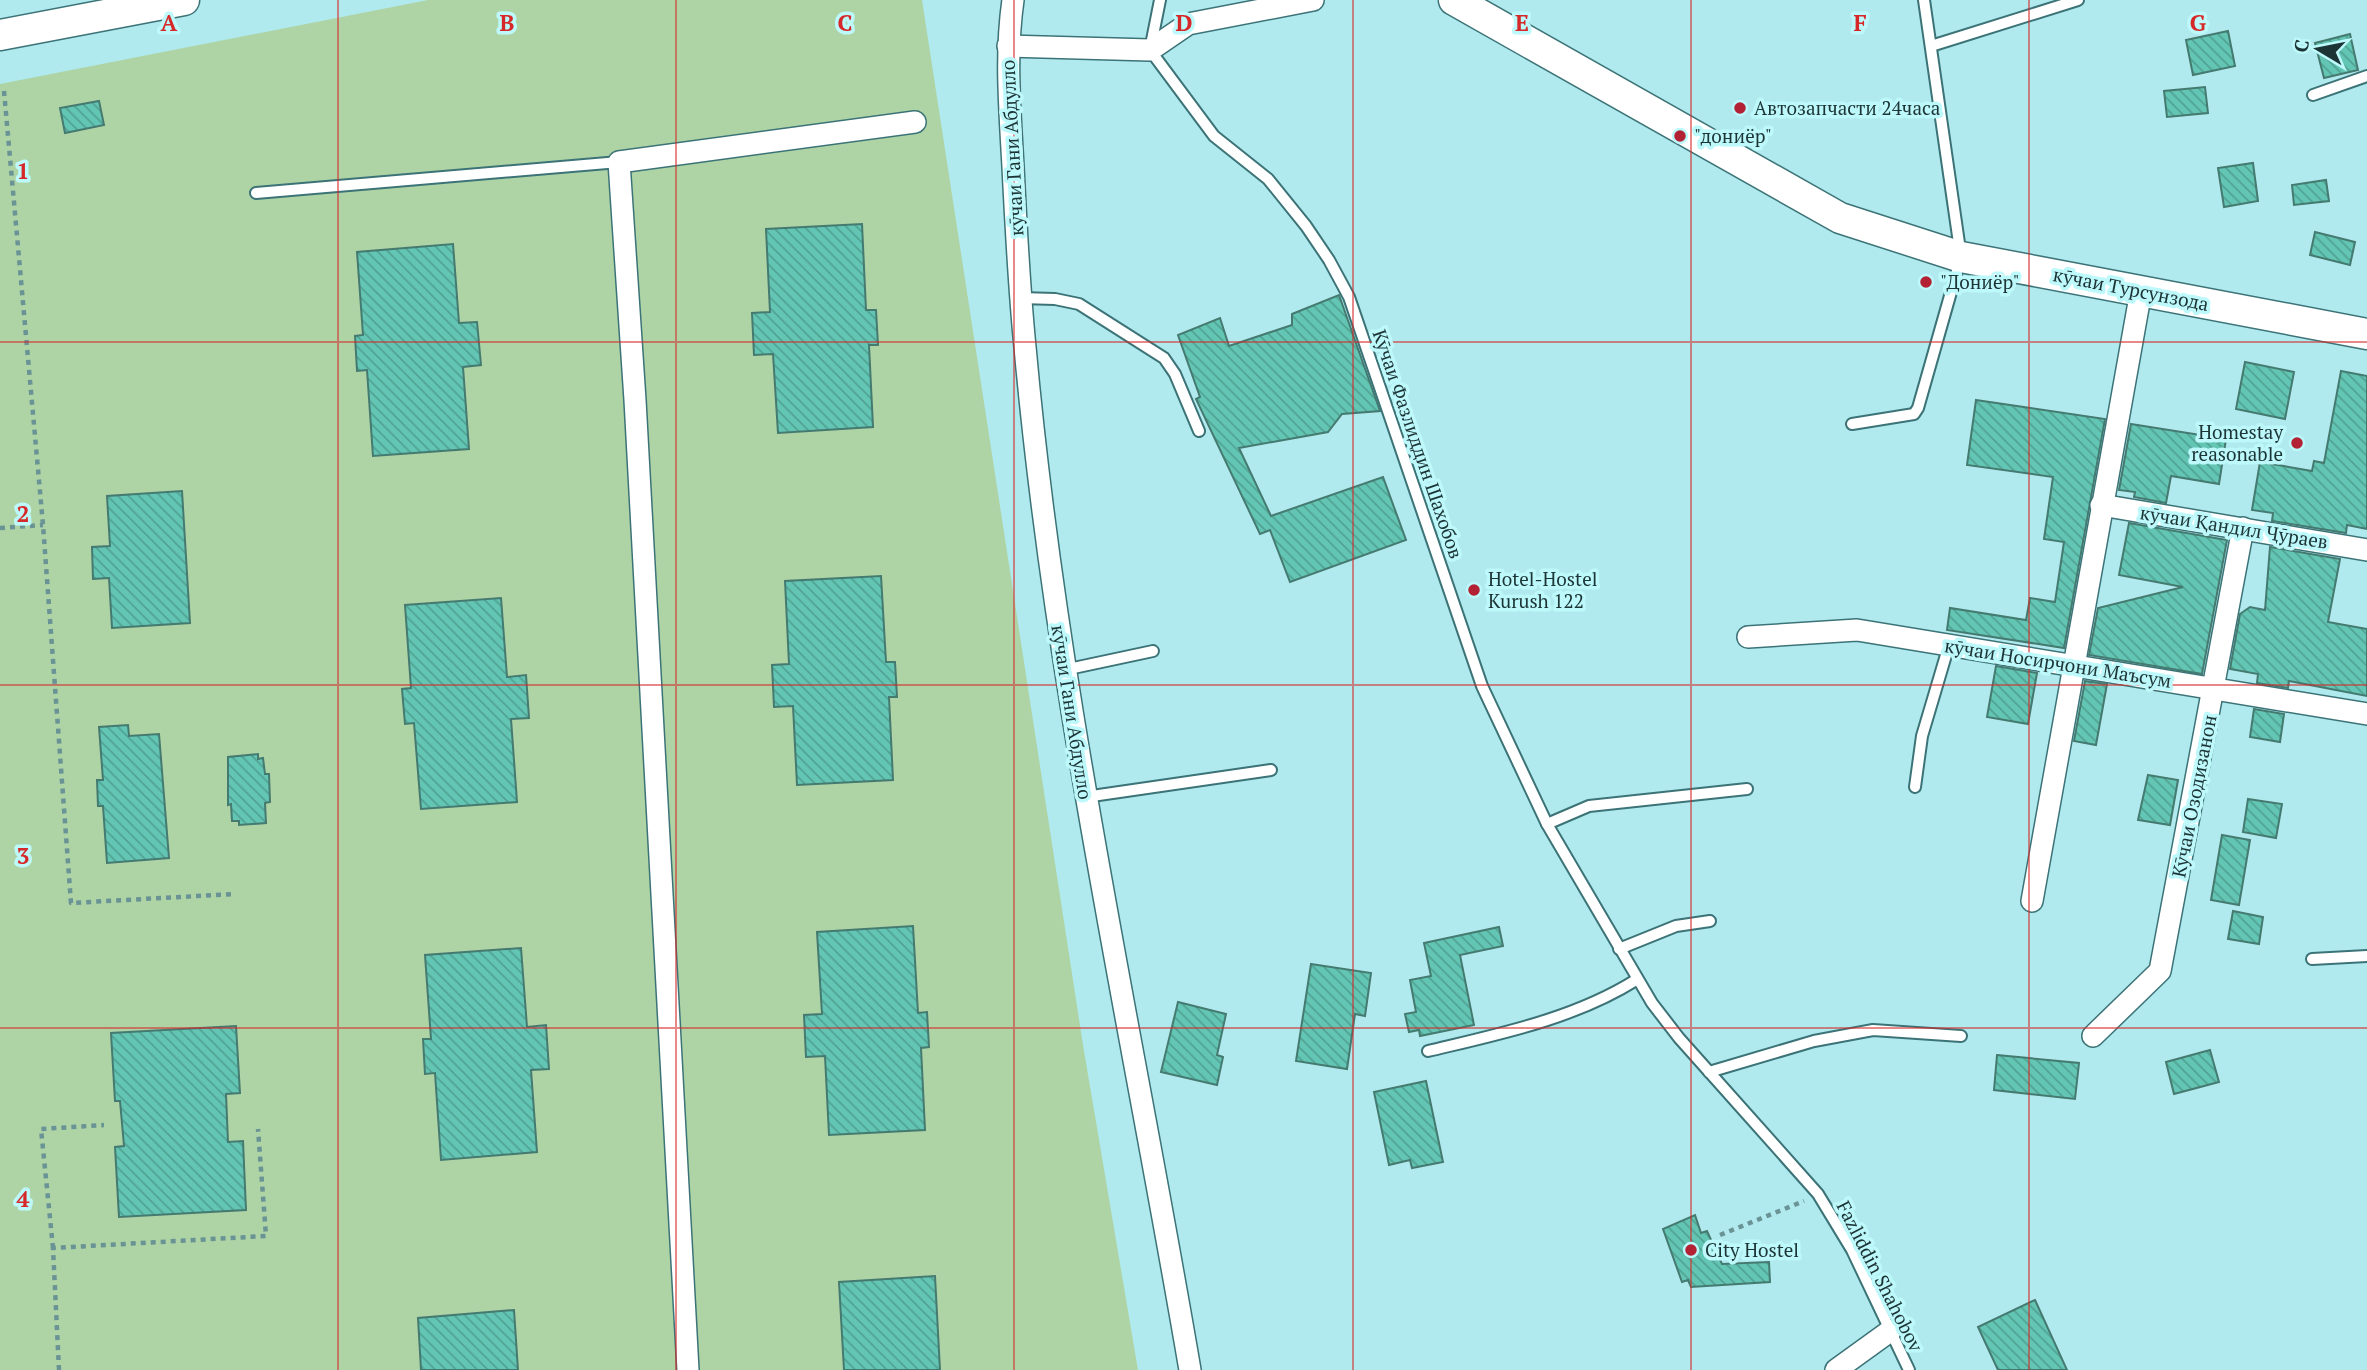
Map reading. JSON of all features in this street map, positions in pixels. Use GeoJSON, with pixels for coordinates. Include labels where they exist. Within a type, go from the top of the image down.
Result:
{"type":"FeatureCollection","features":[{"type":"Feature","properties":{"kind":"main road"},"geometry":{"type":"LineString","coordinates":[[4,32],[184,0]]}},
{"type":"Feature","properties":{"kind":"main road","name":"кӯчаи Турсунзода"},"geometry":{"type":"LineString","coordinates":[[1454,0],[1840,218],[1961,257],[2367,334]]}},
{"type":"Feature","properties":{"kind":"street","name":"кӯчаи Гани Абдулло"},"geometry":{"type":"LineString","coordinates":[[1013,0],[1008,46],[1020,298],[1031,414],[1064,670],[1085,797],[1149,1127],[1190,1370]]}},
{"type":"Feature","properties":{"kind":"street"},"geometry":{"type":"LineString","coordinates":[[1008,46],[1150,50],[1188,24],[1313,0]]}},
{"type":"Feature","properties":{"kind":"street"},"geometry":{"type":"LineString","coordinates":[[688,1370],[635,400],[619,162],[915,122]]}},
{"type":"Feature","properties":{"kind":"street"},"geometry":{"type":"LineString","coordinates":[[2032,901],[2072,665],[2141,291]]}},
{"type":"Feature","properties":{"kind":"street","name":"кӯчаи Қандил Ҷӯраев"},"geometry":{"type":"LineString","coordinates":[[2101,505],[2367,550]]}},
{"type":"Feature","properties":{"kind":"street","name":"Кӯчаи Озодизанон"},"geometry":{"type":"LineString","coordinates":[[2092,1036],[2160,971],[2243,528]]}},
{"type":"Feature","properties":{"kind":"street","name":"кӯчаи Носирчони Маъсум"},"geometry":{"type":"LineString","coordinates":[[1748,637],[1857,630],[2367,714]]}},
{"type":"Feature","properties":{"kind":"street"},"geometry":{"type":"LineString","coordinates":[[1836,1370],[1890,1331]]}},
{"type":"Feature","properties":{"kind":"lane"},"geometry":{"type":"LineString","coordinates":[[1150,50],[1160,0]]}},
{"type":"Feature","properties":{"kind":"lane"},"geometry":{"type":"LineString","coordinates":[[1852,424],[1914,414],[1918,408],[1961,257],[1924,0]]}},
{"type":"Feature","properties":{"kind":"lane"},"geometry":{"type":"LineString","coordinates":[[1931,46],[2078,0]]}},
{"type":"Feature","properties":{"kind":"lane","name":"Кӯчаи Фазлиддин Шахобов"},"geometry":{"type":"LineString","coordinates":[[1150,50],[1214,136],[1258,170],[1307,226],[1349,297],[1482,686],[1547,824],[1636,980],[1679,1038],[1709,1072]]}},
{"type":"Feature","properties":{"kind":"lane"},"geometry":{"type":"LineString","coordinates":[[2313,95],[2367,76]]}},
{"type":"Feature","properties":{"kind":"lane"},"geometry":{"type":"LineString","coordinates":[[256,193],[619,162]]}},
{"type":"Feature","properties":{"kind":"lane"},"geometry":{"type":"LineString","coordinates":[[1020,298],[1055,299],[1079,304],[1164,358],[1175,374],[1199,431]]}},
{"type":"Feature","properties":{"kind":"lane"},"geometry":{"type":"LineString","coordinates":[[1915,786],[1922,736],[1949,645]]}},
{"type":"Feature","properties":{"kind":"lane"},"geometry":{"type":"LineString","coordinates":[[1064,670],[1153,651]]}},
{"type":"Feature","properties":{"kind":"lane"},"geometry":{"type":"LineString","coordinates":[[1085,797],[1271,770]]}},
{"type":"Feature","properties":{"kind":"lane"},"geometry":{"type":"LineString","coordinates":[[1547,824],[1589,806],[1747,789]]}},
{"type":"Feature","properties":{"kind":"lane"},"geometry":{"type":"LineString","coordinates":[[1619,949],[1676,926],[1710,921]]}},
{"type":"Feature","properties":{"kind":"lane"},"geometry":{"type":"LineString","coordinates":[[2312,959],[2367,956]]}},
{"type":"Feature","properties":{"kind":"lane"},"geometry":{"type":"LineString","coordinates":[[1428,1051],[1560,1015],[1611,996],[1636,980]]}},
{"type":"Feature","properties":{"kind":"lane"},"geometry":{"type":"LineString","coordinates":[[1709,1072],[1814,1041],[1873,1030],[1961,1036]]}},
{"type":"Feature","properties":{"kind":"lane","name":"Fazliddin Shahobov"},"geometry":{"type":"LineString","coordinates":[[1709,1072],[1818,1194],[1852,1250],[1909,1370]]}},
{"type":"Feature","properties":{"kind":"path"},"geometry":{"type":"LineString","coordinates":[[4,91],[43,525],[71,903],[234,894]]}},
{"type":"Feature","properties":{"kind":"path"},"geometry":{"type":"LineString","coordinates":[[0,528],[43,525]]}},
{"type":"Feature","properties":{"kind":"path"},"geometry":{"type":"LineString","coordinates":[[59,1370],[53,1248],[41,1129],[104,1125]]}},
{"type":"Feature","properties":{"kind":"path"},"geometry":{"type":"LineString","coordinates":[[53,1248],[265,1236],[258,1129]]}},
{"type":"Feature","properties":{"kind":"path"},"geometry":{"type":"LineString","coordinates":[[1720,1235],[1818,1194]]}},
{"type":"Feature","properties":{"kind":"green space"},"geometry":{"type":"Polygon","coordinates":[[[428,0],[922,0],[1083,1045],[1138,1370],[0,1370],[0,84],[428,0]]]}},
{"type":"Feature","properties":{"kind":"building"},"geometry":{"type":"Polygon","coordinates":[[[2228,31],[2235,66],[2193,75],[2186,40],[2228,31]]]}},
{"type":"Feature","properties":{"kind":"building"},"geometry":{"type":"Polygon","coordinates":[[[2350,34],[2358,70],[2324,78],[2315,43],[2350,34]]]}},
{"type":"Feature","properties":{"kind":"building"},"geometry":{"type":"Polygon","coordinates":[[[2205,87],[2208,113],[2167,117],[2164,91],[2205,87]]]}},
{"type":"Feature","properties":{"kind":"building"},"geometry":{"type":"Polygon","coordinates":[[[99,101],[104,125],[65,133],[60,108],[99,101]]]}},
{"type":"Feature","properties":{"kind":"building"},"geometry":{"type":"Polygon","coordinates":[[[2253,163],[2258,201],[2224,207],[2218,168],[2253,163]]]}},
{"type":"Feature","properties":{"kind":"building"},"geometry":{"type":"Polygon","coordinates":[[[2326,180],[2329,201],[2294,205],[2292,185],[2326,180]]]}},
{"type":"Feature","properties":{"kind":"building"},"geometry":{"type":"Polygon","coordinates":[[[862,224],[866,310],[876,310],[878,345],[869,345],[873,427],[778,433],[773,354],[754,355],[752,313],[770,312],[766,229],[862,224]]]}},
{"type":"Feature","properties":{"kind":"building"},"geometry":{"type":"Polygon","coordinates":[[[2315,232],[2355,242],[2350,265],[2310,255],[2315,232]]]}},
{"type":"Feature","properties":{"kind":"building"},"geometry":{"type":"Polygon","coordinates":[[[453,244],[459,323],[477,322],[481,365],[463,367],[469,449],[373,456],[367,370],[357,371],[355,336],[363,335],[357,252],[453,244]]]}},
{"type":"Feature","properties":{"kind":"building"},"geometry":{"type":"Polygon","coordinates":[[[1339,295],[1380,411],[1342,414],[1328,432],[1239,448],[1271,516],[1383,477],[1406,540],[1290,582],[1270,530],[1260,534],[1196,399],[1200,397],[1178,335],[1220,318],[1229,346],[1292,325],[1292,314],[1339,295]]]}},
{"type":"Feature","properties":{"kind":"building"},"geometry":{"type":"Polygon","coordinates":[[[2245,362],[2294,372],[2285,419],[2236,409],[2245,362]]]}},
{"type":"Feature","properties":{"kind":"building"},"geometry":{"type":"Polygon","coordinates":[[[2341,371],[2367,376],[2367,529],[2347,525],[2346,533],[2272,521],[2273,513],[2252,510],[2260,462],[2312,471],[2314,461],[2324,463],[2341,371]]]}},
{"type":"Feature","properties":{"kind":"building"},"geometry":{"type":"Polygon","coordinates":[[[1976,400],[2105,419],[2064,648],[1947,630],[1950,608],[2026,620],[2030,598],[2055,602],[2064,542],[2044,539],[2053,477],[1967,465],[1976,400]]]}},
{"type":"Feature","properties":{"kind":"building"},"geometry":{"type":"Polygon","coordinates":[[[2131,424],[2226,439],[2219,484],[2171,476],[2166,503],[2134,497],[2135,492],[2119,490],[2131,424]]]}},
{"type":"Feature","properties":{"kind":"building"},"geometry":{"type":"Polygon","coordinates":[[[182,491],[190,623],[112,628],[109,578],[93,579],[92,547],[110,546],[107,496],[182,491]]]}},
{"type":"Feature","properties":{"kind":"building"},"geometry":{"type":"Polygon","coordinates":[[[2129,523],[2227,540],[2202,674],[2089,655],[2098,608],[2183,587],[2119,575],[2129,523]]]}},
{"type":"Feature","properties":{"kind":"building"},"geometry":{"type":"Polygon","coordinates":[[[2270,547],[2340,559],[2328,622],[2367,629],[2367,696],[2289,681],[2288,688],[2257,683],[2258,674],[2230,669],[2240,614],[2250,607],[2265,610],[2270,547]]]}},
{"type":"Feature","properties":{"kind":"building"},"geometry":{"type":"Polygon","coordinates":[[[881,576],[886,662],[895,662],[897,697],[889,697],[893,780],[797,785],[793,706],[774,707],[772,665],[789,664],[785,581],[881,576]]]}},
{"type":"Feature","properties":{"kind":"building"},"geometry":{"type":"Polygon","coordinates":[[[501,598],[507,677],[526,675],[529,718],[511,719],[517,802],[421,809],[414,723],[405,724],[402,689],[411,688],[405,605],[501,598]]]}},
{"type":"Feature","properties":{"kind":"building"},"geometry":{"type":"Polygon","coordinates":[[[1996,666],[2037,673],[2028,724],[1987,717],[1996,666]]]}},
{"type":"Feature","properties":{"kind":"building"},"geometry":{"type":"Polygon","coordinates":[[[2085,681],[2107,684],[2096,745],[2074,741],[2085,681]]]}},
{"type":"Feature","properties":{"kind":"building"},"geometry":{"type":"Polygon","coordinates":[[[2254,709],[2284,714],[2280,742],[2250,737],[2254,709]]]}},
{"type":"Feature","properties":{"kind":"building"},"geometry":{"type":"Polygon","coordinates":[[[128,725],[129,736],[159,734],[169,858],[107,863],[103,806],[98,806],[97,780],[103,780],[99,727],[128,725]]]}},
{"type":"Feature","properties":{"kind":"building"},"geometry":{"type":"Polygon","coordinates":[[[258,754],[258,759],[263,758],[265,774],[269,774],[270,802],[265,803],[266,823],[239,825],[239,821],[232,821],[231,804],[228,805],[228,757],[258,754]]]}},
{"type":"Feature","properties":{"kind":"building"},"geometry":{"type":"Polygon","coordinates":[[[2148,775],[2178,780],[2170,825],[2138,820],[2148,775]]]}},
{"type":"Feature","properties":{"kind":"building"},"geometry":{"type":"Polygon","coordinates":[[[2248,799],[2282,804],[2276,838],[2243,832],[2248,799]]]}},
{"type":"Feature","properties":{"kind":"building"},"geometry":{"type":"Polygon","coordinates":[[[2222,835],[2250,840],[2239,905],[2211,900],[2222,835]]]}},
{"type":"Feature","properties":{"kind":"building"},"geometry":{"type":"Polygon","coordinates":[[[2233,911],[2263,917],[2259,944],[2228,939],[2233,911]]]}},
{"type":"Feature","properties":{"kind":"building"},"geometry":{"type":"Polygon","coordinates":[[[913,926],[918,1013],[927,1012],[929,1047],[921,1048],[925,1130],[829,1135],[825,1056],[806,1057],[804,1015],[822,1014],[817,932],[913,926]]]}},
{"type":"Feature","properties":{"kind":"building"},"geometry":{"type":"Polygon","coordinates":[[[1499,927],[1503,946],[1460,955],[1474,1025],[1420,1036],[1419,1030],[1409,1032],[1405,1014],[1416,1012],[1410,980],[1431,976],[1424,943],[1499,927]]]}},
{"type":"Feature","properties":{"kind":"building"},"geometry":{"type":"Polygon","coordinates":[[[521,948],[527,1027],[546,1025],[549,1069],[531,1070],[537,1152],[441,1160],[435,1073],[425,1074],[423,1039],[431,1039],[425,955],[521,948]]]}},
{"type":"Feature","properties":{"kind":"building"},"geometry":{"type":"Polygon","coordinates":[[[1311,964],[1371,973],[1365,1016],[1355,1014],[1347,1069],[1296,1061],[1311,964]]]}},
{"type":"Feature","properties":{"kind":"building"},"geometry":{"type":"Polygon","coordinates":[[[1178,1002],[1226,1014],[1217,1055],[1223,1057],[1217,1085],[1161,1072],[1178,1002]]]}},
{"type":"Feature","properties":{"kind":"building"},"geometry":{"type":"Polygon","coordinates":[[[236,1026],[240,1093],[226,1094],[228,1142],[243,1141],[246,1210],[119,1217],[115,1147],[124,1146],[120,1101],[115,1101],[111,1033],[236,1026]]]}},
{"type":"Feature","properties":{"kind":"building"},"geometry":{"type":"Polygon","coordinates":[[[2210,1050],[2219,1082],[2174,1094],[2166,1062],[2210,1050]]]}},
{"type":"Feature","properties":{"kind":"building"},"geometry":{"type":"Polygon","coordinates":[[[1997,1055],[2079,1063],[2075,1099],[1994,1090],[1997,1055]]]}},
{"type":"Feature","properties":{"kind":"building"},"geometry":{"type":"Polygon","coordinates":[[[1426,1081],[1443,1162],[1412,1168],[1410,1160],[1389,1165],[1374,1092],[1426,1081]]]}},
{"type":"Feature","properties":{"kind":"building","name":"City Hostel"},"geometry":{"type":"Polygon","coordinates":[[[1695,1215],[1701,1233],[1707,1231],[1722,1264],[1769,1262],[1770,1282],[1691,1287],[1688,1280],[1682,1282],[1663,1229],[1695,1215]]]}},
{"type":"Feature","properties":{"kind":"building"},"geometry":{"type":"Polygon","coordinates":[[[935,1276],[940,1370],[844,1370],[839,1282],[935,1276]]]}},
{"type":"Feature","properties":{"kind":"building"},"geometry":{"type":"Polygon","coordinates":[[[2035,1300],[2067,1370],[1998,1370],[1978,1327],[2035,1300]]]}},
{"type":"Feature","properties":{"kind":"building"},"geometry":{"type":"Polygon","coordinates":[[[514,1310],[518,1370],[421,1370],[418,1318],[514,1310]]]}},
{"type":"Feature","properties":{"kind":"place","name":"Автозапчасти 24часа"},"geometry":{"type":"Point","coordinates":[1740,108]}},
{"type":"Feature","properties":{"kind":"place","name":"\"дониёр\""},"geometry":{"type":"Point","coordinates":[1680,136]}},
{"type":"Feature","properties":{"kind":"place","name":"\"Дониёр\""},"geometry":{"type":"Point","coordinates":[1926,282]}},
{"type":"Feature","properties":{"kind":"place","name":"Homestay reasonable"},"geometry":{"type":"Point","coordinates":[2297,443]}},
{"type":"Feature","properties":{"kind":"place","name":"Hotel-Hostel Kurush 122"},"geometry":{"type":"Point","coordinates":[1474,590]}},
{"type":"Feature","properties":{"kind":"place","name":"City Hostel"},"geometry":{"type":"Point","coordinates":[1691,1250]}}]}
